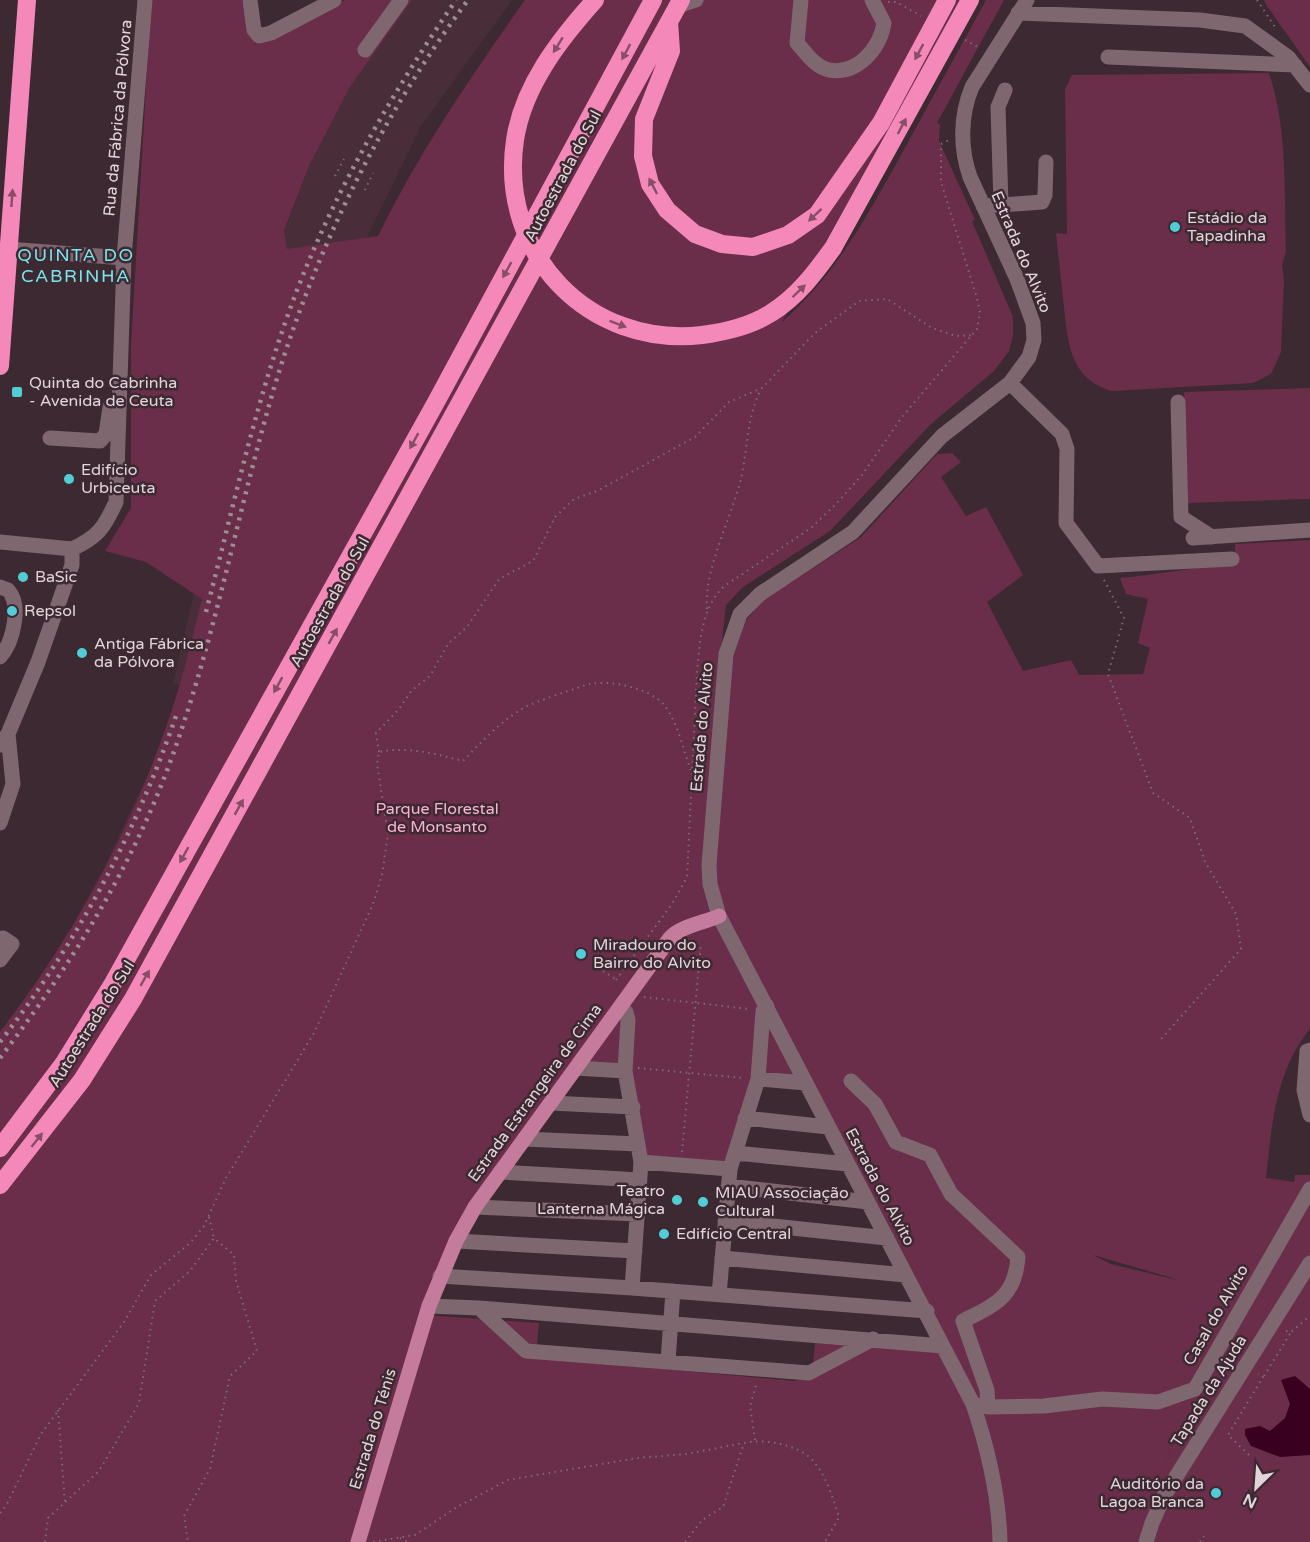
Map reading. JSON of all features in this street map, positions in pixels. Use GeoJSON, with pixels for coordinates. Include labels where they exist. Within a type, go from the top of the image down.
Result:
{"type":"FeatureCollection","features":[{"type":"Feature","properties":{"kind":"highway"},"geometry":{"type":"LineString","coordinates":[[0,366],[2,298],[8,249],[27,0]]}},
{"type":"Feature","properties":{"kind":"highway"},"geometry":{"type":"LineString","coordinates":[[595,0],[565,34],[524,105],[515,141],[515,177],[519,213],[530,245],[568,295],[594,314],[618,324],[649,334],[682,337],[717,333],[744,326],[769,315],[788,302],[811,280],[833,248],[970,0]]}},
{"type":"Feature","properties":{"kind":"highway","name":"Autoestrada do Sul"},"geometry":{"type":"LineString","coordinates":[[0,1148],[63,1063],[112,985],[435,404],[653,0]]}},
{"type":"Feature","properties":{"kind":"highway"},"geometry":{"type":"LineString","coordinates":[[676,9],[671,51],[644,119],[643,156],[650,184],[667,210],[695,234],[722,244],[753,247],[788,235],[817,215],[881,123],[947,0]]}},
{"type":"Feature","properties":{"kind":"highway","name":"Autoestrada do Sul"},"geometry":{"type":"LineString","coordinates":[[0,1185],[82,1080],[133,999],[676,9]]}},
{"type":"Feature","properties":{"kind":"main road","name":"Estrada Estrangeira de Cima"},"geometry":{"type":"LineString","coordinates":[[423,1327],[440,1276],[475,1206],[674,934],[719,916]]}},
{"type":"Feature","properties":{"kind":"main road","name":"Estrada do Ténis"},"geometry":{"type":"LineString","coordinates":[[358,1542],[423,1327]]}},
{"type":"Feature","properties":{"kind":"street","name":"Rua da Fábrica da Pólvora"},"geometry":{"type":"LineString","coordinates":[[72,549],[92,540],[106,524],[116,502],[124,258],[145,0]]}},
{"type":"Feature","properties":{"kind":"street"},"geometry":{"type":"LineString","coordinates":[[250,0],[256,34],[260,36],[271,33],[334,0]]}},
{"type":"Feature","properties":{"kind":"street"},"geometry":{"type":"LineString","coordinates":[[366,50],[401,0]]}},
{"type":"Feature","properties":{"kind":"street"},"geometry":{"type":"LineString","coordinates":[[676,9],[696,0]]}},
{"type":"Feature","properties":{"kind":"street"},"geometry":{"type":"LineString","coordinates":[[801,0],[797,43],[811,60],[829,70],[854,67],[878,45],[884,23],[872,0]]}},
{"type":"Feature","properties":{"kind":"street","name":"Estrada do Alvito"},"geometry":{"type":"LineString","coordinates":[[1000,1542],[994,1483],[980,1405],[943,1346],[927,1311],[765,1008],[719,916],[710,884],[713,809],[726,654],[740,614],[760,594],[853,532],[942,435],[1010,383],[1029,357],[1034,340],[1033,323],[1017,279],[964,161],[962,132],[965,109],[972,87],[1027,0]]}},
{"type":"Feature","properties":{"kind":"street"},"geometry":{"type":"LineString","coordinates":[[1018,13],[1200,20],[1245,26],[1295,65],[1310,85]]}},
{"type":"Feature","properties":{"kind":"street"},"geometry":{"type":"LineString","coordinates":[[1108,57],[1295,65]]}},
{"type":"Feature","properties":{"kind":"street"},"geometry":{"type":"LineString","coordinates":[[1001,204],[998,107],[1005,90]]}},
{"type":"Feature","properties":{"kind":"street"},"geometry":{"type":"LineString","coordinates":[[983,206],[1041,202],[1045,195],[1046,162]]}},
{"type":"Feature","properties":{"kind":"street"},"geometry":{"type":"LineString","coordinates":[[8,249],[124,258],[106,434],[100,441],[50,438]]}},
{"type":"Feature","properties":{"kind":"street"},"geometry":{"type":"LineString","coordinates":[[1010,383],[1062,434],[1067,448],[1066,523],[1098,566],[1232,560]]}},
{"type":"Feature","properties":{"kind":"street"},"geometry":{"type":"LineString","coordinates":[[1178,402],[1181,517],[1212,537]]}},
{"type":"Feature","properties":{"kind":"street"},"geometry":{"type":"LineString","coordinates":[[1193,538],[1310,530]]}},
{"type":"Feature","properties":{"kind":"street"},"geometry":{"type":"LineString","coordinates":[[0,542],[72,549],[72,565],[50,630],[4,740],[13,784],[0,823]]}},
{"type":"Feature","properties":{"kind":"street"},"geometry":{"type":"LineString","coordinates":[[0,587],[12,594],[15,604],[12,632],[0,657]]}},
{"type":"Feature","properties":{"kind":"street"},"geometry":{"type":"LineString","coordinates":[[0,942],[3,938],[12,944],[0,960]]}},
{"type":"Feature","properties":{"kind":"street"},"geometry":{"type":"LineString","coordinates":[[620,1006],[626,1012],[628,1020],[633,1107],[641,1162],[632,1288]]}},
{"type":"Feature","properties":{"kind":"street"},"geometry":{"type":"LineString","coordinates":[[719,1295],[730,1169],[758,1079],[765,1008]]}},
{"type":"Feature","properties":{"kind":"street"},"geometry":{"type":"LineString","coordinates":[[1310,1050],[1307,1051],[1304,1090],[1310,1115]]}},
{"type":"Feature","properties":{"kind":"street"},"geometry":{"type":"LineString","coordinates":[[576,1068],[630,1069]]}},
{"type":"Feature","properties":{"kind":"street"},"geometry":{"type":"LineString","coordinates":[[758,1079],[806,1083]]}},
{"type":"Feature","properties":{"kind":"street"},"geometry":{"type":"LineString","coordinates":[[851,1081],[875,1104],[896,1142],[930,1155],[951,1194],[1018,1257],[1017,1276],[1009,1291],[995,1304],[963,1321],[987,1390],[980,1405]]}},
{"type":"Feature","properties":{"kind":"street"},"geometry":{"type":"LineString","coordinates":[[550,1103],[633,1107]]}},
{"type":"Feature","properties":{"kind":"street"},"geometry":{"type":"LineString","coordinates":[[745,1118],[828,1127]]}},
{"type":"Feature","properties":{"kind":"street"},"geometry":{"type":"LineString","coordinates":[[524,1139],[639,1144]]}},
{"type":"Feature","properties":{"kind":"street"},"geometry":{"type":"LineString","coordinates":[[735,1153],[848,1164]]}},
{"type":"Feature","properties":{"kind":"street"},"geometry":{"type":"LineString","coordinates":[[641,1162],[730,1169]]}},
{"type":"Feature","properties":{"kind":"street"},"geometry":{"type":"LineString","coordinates":[[500,1172],[640,1180]]}},
{"type":"Feature","properties":{"kind":"street"},"geometry":{"type":"LineString","coordinates":[[728,1186],[868,1202]]}},
{"type":"Feature","properties":{"kind":"street","name":"Casal do Alvito"},"geometry":{"type":"LineString","coordinates":[[980,1405],[1044,1406],[1102,1399],[1158,1402],[1195,1389],[1310,1188]]}},
{"type":"Feature","properties":{"kind":"street"},"geometry":{"type":"LineString","coordinates":[[475,1206],[638,1214]]}},
{"type":"Feature","properties":{"kind":"street"},"geometry":{"type":"LineString","coordinates":[[725,1221],[887,1238]]}},
{"type":"Feature","properties":{"kind":"street"},"geometry":{"type":"LineString","coordinates":[[456,1241],[635,1251]]}},
{"type":"Feature","properties":{"kind":"street"},"geometry":{"type":"LineString","coordinates":[[723,1258],[906,1275]]}},
{"type":"Feature","properties":{"kind":"street","name":"Tapada da Ajuda"},"geometry":{"type":"LineString","coordinates":[[1146,1542],[1164,1496],[1310,1263]]}},
{"type":"Feature","properties":{"kind":"street"},"geometry":{"type":"LineString","coordinates":[[440,1276],[927,1311]]}},
{"type":"Feature","properties":{"kind":"street"},"geometry":{"type":"LineString","coordinates":[[668,1362],[673,1291]]}},
{"type":"Feature","properties":{"kind":"street"},"geometry":{"type":"LineString","coordinates":[[429,1306],[479,1308],[943,1346]]}},
{"type":"Feature","properties":{"kind":"street"},"geometry":{"type":"LineString","coordinates":[[479,1308],[526,1351],[809,1373],[873,1339]]}},
{"type":"Feature","properties":{"kind":"path"},"geometry":{"type":"LineString","coordinates":[[896,2],[906,8]]}},
{"type":"Feature","properties":{"kind":"path"},"geometry":{"type":"LineString","coordinates":[[975,45],[980,48]]}},
{"type":"Feature","properties":{"kind":"path"},"geometry":{"type":"LineString","coordinates":[[335,176],[344,159]]}},
{"type":"Feature","properties":{"kind":"path"},"geometry":{"type":"LineString","coordinates":[[365,190],[373,173]]}},
{"type":"Feature","properties":{"kind":"path"},"geometry":{"type":"LineString","coordinates":[[707,609],[706,599],[717,555],[741,475],[751,411],[762,388],[815,333],[860,301],[887,299],[932,328],[956,336],[974,335]]}},
{"type":"Feature","properties":{"kind":"path"},"geometry":{"type":"LineString","coordinates":[[0,1513],[41,1434],[124,1322],[152,1275],[190,1243],[209,1217],[226,1178],[314,1033],[374,904],[388,834],[377,764],[379,752],[376,733],[399,709],[412,690],[430,676],[448,644],[467,627],[499,579],[533,561],[555,517],[574,499],[597,491],[695,437],[729,402],[762,388]]}},
{"type":"Feature","properties":{"kind":"path"},"geometry":{"type":"LineString","coordinates":[[1098,566],[1124,618],[1108,674],[1154,793],[1190,818],[1205,862],[1236,914],[1241,948],[1161,1039]]}},
{"type":"Feature","properties":{"kind":"path"},"geometry":{"type":"LineString","coordinates":[[379,752],[392,749],[435,753],[463,761],[484,738],[527,706],[591,684],[616,685],[648,693],[663,705],[679,736],[692,773]]}},
{"type":"Feature","properties":{"kind":"path"},"geometry":{"type":"LineString","coordinates":[[681,1165],[701,943]]}},
{"type":"Feature","properties":{"kind":"path"},"geometry":{"type":"LineString","coordinates":[[603,971],[616,980]]}},
{"type":"Feature","properties":{"kind":"path"},"geometry":{"type":"LineString","coordinates":[[641,997],[765,1008]]}},
{"type":"Feature","properties":{"kind":"path"},"geometry":{"type":"LineString","coordinates":[[630,1069],[758,1079]]}},
{"type":"Feature","properties":{"kind":"path"},"geometry":{"type":"LineString","coordinates":[[188,1542],[184,1516],[210,1469],[230,1376],[257,1351],[236,1281],[234,1255],[214,1238],[209,1217]]}},
{"type":"Feature","properties":{"kind":"path"},"geometry":{"type":"LineString","coordinates":[[45,1542],[48,1518],[99,1471],[139,1402],[156,1301],[190,1271],[214,1238]]}},
{"type":"Feature","properties":{"kind":"path"},"geometry":{"type":"LineString","coordinates":[[1249,1455],[1228,1435],[1291,1332],[1310,1316]]}},
{"type":"Feature","properties":{"kind":"path"},"geometry":{"type":"LineString","coordinates":[[1270,1326],[1291,1332]]}},
{"type":"Feature","properties":{"kind":"path"},"geometry":{"type":"LineString","coordinates":[[755,1440],[750,1406],[756,1393],[758,1369]]}},
{"type":"Feature","properties":{"kind":"path"},"geometry":{"type":"LineString","coordinates":[[1251,1370],[1263,1377]]}},
{"type":"Feature","properties":{"kind":"path"},"geometry":{"type":"LineString","coordinates":[[58,1410],[65,1503]]}},
{"type":"Feature","properties":{"kind":"path"},"geometry":{"type":"LineString","coordinates":[[373,1542],[415,1534],[457,1507],[508,1480],[637,1458],[686,1454],[755,1440],[789,1447],[814,1460],[832,1495],[839,1517],[825,1542]]}},
{"type":"Feature","properties":{"kind":"path"},"geometry":{"type":"LineString","coordinates":[[685,1542],[702,1520],[723,1507],[744,1443]]}},
{"type":"Feature","properties":{"kind":"path"},"geometry":{"type":"LineString","coordinates":[[1200,1542],[1204,1536]]}},
{"type":"Feature","properties":{"kind":"path"},"geometry":{"type":"LineString","coordinates":[[399,1537],[408,1542]]}},
{"type":"Feature","properties":{"kind":"shaded area"},"geometry":{"type":"Polygon","coordinates":[[[412,0],[512,0],[421,126],[340,293],[215,700],[0,1074],[0,1031],[26,998],[67,936],[104,868],[152,766],[181,686],[173,683],[268,276],[309,166],[350,87],[412,0]]]}},
{"type":"Feature","properties":{"kind":"shaded area"},"geometry":{"type":"Polygon","coordinates":[[[1295,1376],[1310,1389],[1310,1455],[1280,1457],[1251,1446],[1245,1435],[1245,1429],[1260,1426],[1270,1431],[1285,1418],[1290,1404],[1281,1380],[1295,1376]]]}},
{"type":"Feature","properties":{"kind":"green space","name":"Parque Florestal de Monsanto"},"geometry":{"type":"Polygon","coordinates":[[[151,0],[242,0],[255,44],[345,0],[412,0],[350,87],[309,166],[284,231],[287,249],[378,236],[411,174],[447,115],[525,0],[960,0],[782,322],[820,283],[852,239],[986,0],[1004,0],[937,123],[940,124],[939,141],[975,220],[972,221],[1013,317],[1013,335],[1009,351],[994,371],[931,424],[830,531],[743,587],[726,605],[716,697],[726,748],[731,668],[739,629],[762,601],[861,537],[937,454],[952,453],[961,462],[941,477],[966,516],[986,507],[1023,575],[987,602],[1023,671],[1071,660],[1079,675],[1143,674],[1150,648],[1138,643],[1148,599],[1126,594],[1120,578],[1235,565],[1235,544],[1310,540],[1310,1029],[1298,1046],[1282,1081],[1273,1119],[1266,1178],[1294,1182],[1295,1175],[1310,1175],[1310,1182],[1282,1244],[1157,1475],[1310,1196],[1310,1542],[0,1542],[0,1032],[28,994],[79,915],[123,831],[160,745],[186,663],[202,599],[146,562],[105,551],[131,508],[131,345],[151,0]],[[586,1065],[460,1236],[425,1315],[539,1323],[536,1357],[795,1381],[812,1374],[815,1343],[948,1352],[811,1082],[764,1079],[735,1170],[642,1163],[629,1068],[586,1065]],[[1093,1255],[1111,1264],[1177,1280],[1169,1277],[1093,1255]]]}},
{"type":"Feature","properties":{"kind":"green space"},"geometry":{"type":"Polygon","coordinates":[[[1264,0],[1310,0],[1310,67],[1267,6],[1264,0]]]}},
{"type":"Feature","properties":{"kind":"green space"},"geometry":{"type":"Polygon","coordinates":[[[1269,73],[1275,94],[1282,139],[1286,252],[1282,265],[1284,281],[1281,352],[1271,374],[1253,383],[1112,391],[1097,385],[1086,377],[1078,366],[1069,342],[1056,233],[1067,234],[1065,89],[1072,75],[1269,73]]]}},
{"type":"Feature","properties":{"kind":"green space"},"geometry":{"type":"Polygon","coordinates":[[[1310,388],[1310,499],[1188,503],[1184,392],[1310,388]]]}},
{"type":"Feature","properties":{"kind":"railway"},"geometry":{"type":"LineString","coordinates":[[206,612],[262,396],[300,283],[338,198],[381,117],[456,0]]}},
{"type":"Feature","properties":{"kind":"railway"},"geometry":{"type":"LineString","coordinates":[[0,1058],[85,935],[122,871],[154,803],[173,755],[204,658],[268,409],[304,300],[325,247],[376,144],[404,95],[468,0]]}},
{"type":"Feature","properties":{"kind":"railway"},"geometry":{"type":"LineString","coordinates":[[0,1042],[55,965],[102,885],[143,801],[177,713]]}},
{"type":"Feature","properties":{"kind":"place","name":"Estádio da Tapadinha"},"geometry":{"type":"Point","coordinates":[1175,227]}},
{"type":"Feature","properties":{"kind":"place","name":"Quinta do Cabrinha - Avenida de Ceuta"},"geometry":{"type":"Point","coordinates":[17,392]}},
{"type":"Feature","properties":{"kind":"place","name":"Edifício Urbiceuta"},"geometry":{"type":"Point","coordinates":[69,479]}},
{"type":"Feature","properties":{"kind":"place","name":"BaSic"},"geometry":{"type":"Point","coordinates":[23,577]}},
{"type":"Feature","properties":{"kind":"place","name":"Repsol"},"geometry":{"type":"Point","coordinates":[12,611]}},
{"type":"Feature","properties":{"kind":"place","name":"Antiga Fábrica da Pólvora"},"geometry":{"type":"Point","coordinates":[82,653]}},
{"type":"Feature","properties":{"kind":"place","name":"Miradouro do Bairro do Alvito"},"geometry":{"type":"Point","coordinates":[581,954]}},
{"type":"Feature","properties":{"kind":"place","name":"Teatro Lanterna Mágica"},"geometry":{"type":"Point","coordinates":[677,1200]}},
{"type":"Feature","properties":{"kind":"place","name":"MIAU Associação Cultural"},"geometry":{"type":"Point","coordinates":[703,1202]}},
{"type":"Feature","properties":{"kind":"place","name":"Edifício Central"},"geometry":{"type":"Point","coordinates":[664,1234]}},
{"type":"Feature","properties":{"kind":"place","name":"Auditório da Lagoa Branca"},"geometry":{"type":"Point","coordinates":[1216,1493]}},
{"type":"Feature","properties":{"kind":"district","name":"QUINTA DO CABRINHA"},"geometry":{"type":"Point","coordinates":[76,265]}}]}
